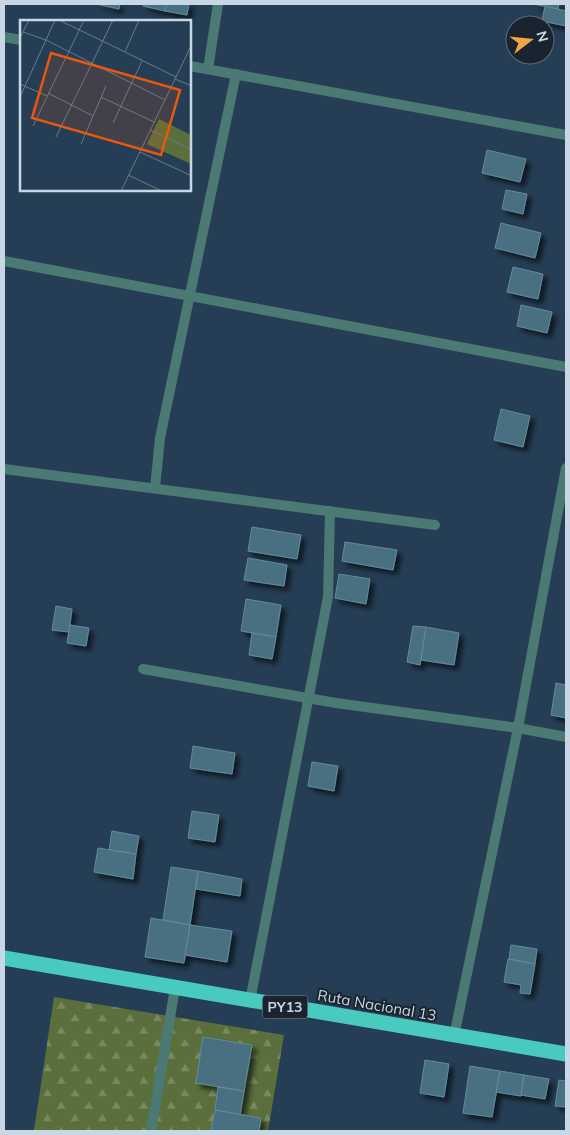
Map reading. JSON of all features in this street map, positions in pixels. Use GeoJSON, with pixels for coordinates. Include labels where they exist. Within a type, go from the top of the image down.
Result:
{"type":"FeatureCollection","features":[{"type":"Feature","properties":{"kind":"highway","name":"Ruta Nacional 13"},"geometry":{"type":"LineString","coordinates":[[4,958],[566,1054]]}},
{"type":"Feature","properties":{"kind":"street"},"geometry":{"type":"LineString","coordinates":[[208,69],[218,4]]}},
{"type":"Feature","properties":{"kind":"street"},"geometry":{"type":"LineString","coordinates":[[4,37],[20,40]]}},
{"type":"Feature","properties":{"kind":"street"},"geometry":{"type":"LineString","coordinates":[[191,66],[566,135]]}},
{"type":"Feature","properties":{"kind":"street"},"geometry":{"type":"LineString","coordinates":[[155,488],[160,438],[236,74]]}},
{"type":"Feature","properties":{"kind":"street"},"geometry":{"type":"LineString","coordinates":[[4,261],[566,367]]}},
{"type":"Feature","properties":{"kind":"street"},"geometry":{"type":"LineString","coordinates":[[454,1036],[518,728],[566,468]]}},
{"type":"Feature","properties":{"kind":"street"},"geometry":{"type":"LineString","coordinates":[[4,469],[435,525]]}},
{"type":"Feature","properties":{"kind":"street"},"geometry":{"type":"LineString","coordinates":[[250,1001],[328,597],[330,511]]}},
{"type":"Feature","properties":{"kind":"street"},"geometry":{"type":"LineString","coordinates":[[143,669],[336,703],[518,728],[566,737]]}},
{"type":"Feature","properties":{"kind":"street"},"geometry":{"type":"LineString","coordinates":[[151,1131],[175,988]]}},
{"type":"Feature","properties":{"kind":"green space"},"geometry":{"type":"Polygon","coordinates":[[[54,997],[284,1035],[268,1131],[34,1131],[54,997]]]}},
{"type":"Feature","properties":{"kind":"building"},"geometry":{"type":"Polygon","coordinates":[[[96,4],[120,4],[119,9],[96,4]]]}},
{"type":"Feature","properties":{"kind":"building"},"geometry":{"type":"Polygon","coordinates":[[[143,4],[167,4],[165,11],[143,6],[143,4]]]}},
{"type":"Feature","properties":{"kind":"building"},"geometry":{"type":"Polygon","coordinates":[[[167,4],[189,4],[187,15],[165,11],[167,4]]]}},
{"type":"Feature","properties":{"kind":"building"},"geometry":{"type":"Polygon","coordinates":[[[533,4],[559,4],[558,9],[533,4]]]}},
{"type":"Feature","properties":{"kind":"building"},"geometry":{"type":"Polygon","coordinates":[[[545,6],[566,11],[566,26],[555,24],[555,15],[543,15],[545,6]]]}},
{"type":"Feature","properties":{"kind":"building"},"geometry":{"type":"Polygon","coordinates":[[[487,150],[526,159],[520,182],[482,173],[487,150]]]}},
{"type":"Feature","properties":{"kind":"building"},"geometry":{"type":"Polygon","coordinates":[[[506,190],[527,194],[523,214],[502,209],[506,190]]]}},
{"type":"Feature","properties":{"kind":"building"},"geometry":{"type":"Polygon","coordinates":[[[501,223],[541,233],[535,258],[495,248],[501,223]]]}},
{"type":"Feature","properties":{"kind":"building"},"geometry":{"type":"Polygon","coordinates":[[[513,267],[543,274],[538,299],[507,292],[513,267]]]}},
{"type":"Feature","properties":{"kind":"building"},"geometry":{"type":"Polygon","coordinates":[[[521,305],[552,312],[547,333],[517,326],[521,305]]]}},
{"type":"Feature","properties":{"kind":"building"},"geometry":{"type":"Polygon","coordinates":[[[501,409],[530,416],[523,447],[494,440],[501,409]]]}},
{"type":"Feature","properties":{"kind":"building"},"geometry":{"type":"Polygon","coordinates":[[[252,527],[301,535],[297,559],[248,551],[252,527]]]}},
{"type":"Feature","properties":{"kind":"building"},"geometry":{"type":"Polygon","coordinates":[[[345,542],[397,550],[393,570],[342,561],[345,542]]]}},
{"type":"Feature","properties":{"kind":"building"},"geometry":{"type":"Polygon","coordinates":[[[248,558],[287,565],[284,586],[244,580],[248,558]]]}},
{"type":"Feature","properties":{"kind":"building"},"geometry":{"type":"Polygon","coordinates":[[[339,574],[370,579],[366,604],[335,598],[339,574]]]}},
{"type":"Feature","properties":{"kind":"building"},"geometry":{"type":"Polygon","coordinates":[[[246,599],[281,605],[276,637],[241,631],[246,599]]]}},
{"type":"Feature","properties":{"kind":"building"},"geometry":{"type":"Polygon","coordinates":[[[56,606],[72,609],[69,632],[52,630],[56,606]]]}},
{"type":"Feature","properties":{"kind":"building"},"geometry":{"type":"Polygon","coordinates":[[[70,625],[89,628],[86,646],[67,643],[70,625]]]}},
{"type":"Feature","properties":{"kind":"building"},"geometry":{"type":"Polygon","coordinates":[[[413,626],[426,627],[420,665],[407,662],[413,626]]]}},
{"type":"Feature","properties":{"kind":"building"},"geometry":{"type":"Polygon","coordinates":[[[426,627],[459,633],[454,665],[421,660],[426,627]]]}},
{"type":"Feature","properties":{"kind":"building"},"geometry":{"type":"Polygon","coordinates":[[[252,633],[276,637],[272,659],[249,655],[252,633]]]}},
{"type":"Feature","properties":{"kind":"building"},"geometry":{"type":"Polygon","coordinates":[[[556,683],[566,685],[566,718],[551,715],[556,683]]]}},
{"type":"Feature","properties":{"kind":"building"},"geometry":{"type":"Polygon","coordinates":[[[193,746],[235,753],[232,774],[190,768],[193,746]]]}},
{"type":"Feature","properties":{"kind":"building"},"geometry":{"type":"Polygon","coordinates":[[[312,762],[338,766],[334,791],[308,786],[312,762]]]}},
{"type":"Feature","properties":{"kind":"building"},"geometry":{"type":"Polygon","coordinates":[[[192,811],[219,815],[215,842],[188,838],[192,811]]]}},
{"type":"Feature","properties":{"kind":"building"},"geometry":{"type":"Polygon","coordinates":[[[112,831],[139,836],[136,854],[109,850],[112,831]]]}},
{"type":"Feature","properties":{"kind":"building"},"geometry":{"type":"Polygon","coordinates":[[[98,848],[136,854],[133,879],[94,872],[98,848]]]}},
{"type":"Feature","properties":{"kind":"building"},"geometry":{"type":"Polygon","coordinates":[[[171,867],[198,871],[190,925],[163,920],[171,867]]]}},
{"type":"Feature","properties":{"kind":"building"},"geometry":{"type":"Polygon","coordinates":[[[198,871],[242,879],[240,896],[196,889],[198,871]]]}},
{"type":"Feature","properties":{"kind":"building"},"geometry":{"type":"Polygon","coordinates":[[[151,918],[190,925],[184,963],[145,957],[151,918]]]}},
{"type":"Feature","properties":{"kind":"building"},"geometry":{"type":"Polygon","coordinates":[[[190,925],[232,931],[227,962],[185,955],[190,925]]]}},
{"type":"Feature","properties":{"kind":"building"},"geometry":{"type":"Polygon","coordinates":[[[511,945],[537,949],[535,964],[509,959],[511,945]]]}},
{"type":"Feature","properties":{"kind":"building"},"geometry":{"type":"Polygon","coordinates":[[[508,959],[535,964],[530,994],[520,993],[521,985],[504,982],[508,959]]]}},
{"type":"Feature","properties":{"kind":"building"},"geometry":{"type":"Polygon","coordinates":[[[203,1037],[252,1045],[244,1091],[196,1083],[203,1037]]]}},
{"type":"Feature","properties":{"kind":"building"},"geometry":{"type":"Polygon","coordinates":[[[425,1060],[449,1064],[444,1097],[420,1093],[425,1060]]]}},
{"type":"Feature","properties":{"kind":"building"},"geometry":{"type":"Polygon","coordinates":[[[470,1066],[500,1071],[492,1117],[463,1113],[470,1066]]]}},
{"type":"Feature","properties":{"kind":"building"},"geometry":{"type":"Polygon","coordinates":[[[500,1071],[524,1075],[521,1096],[496,1092],[500,1071]]]}},
{"type":"Feature","properties":{"kind":"building"},"geometry":{"type":"Polygon","coordinates":[[[524,1075],[549,1079],[545,1099],[521,1095],[524,1075]]]}},
{"type":"Feature","properties":{"kind":"building"},"geometry":{"type":"Polygon","coordinates":[[[559,1080],[566,1081],[566,1107],[555,1106],[559,1080]]]}},
{"type":"Feature","properties":{"kind":"building"},"geometry":{"type":"Polygon","coordinates":[[[218,1087],[244,1091],[240,1115],[215,1110],[218,1087]]]}},
{"type":"Feature","properties":{"kind":"building"},"geometry":{"type":"Polygon","coordinates":[[[215,1110],[261,1118],[259,1131],[211,1131],[215,1110]]]}}]}
